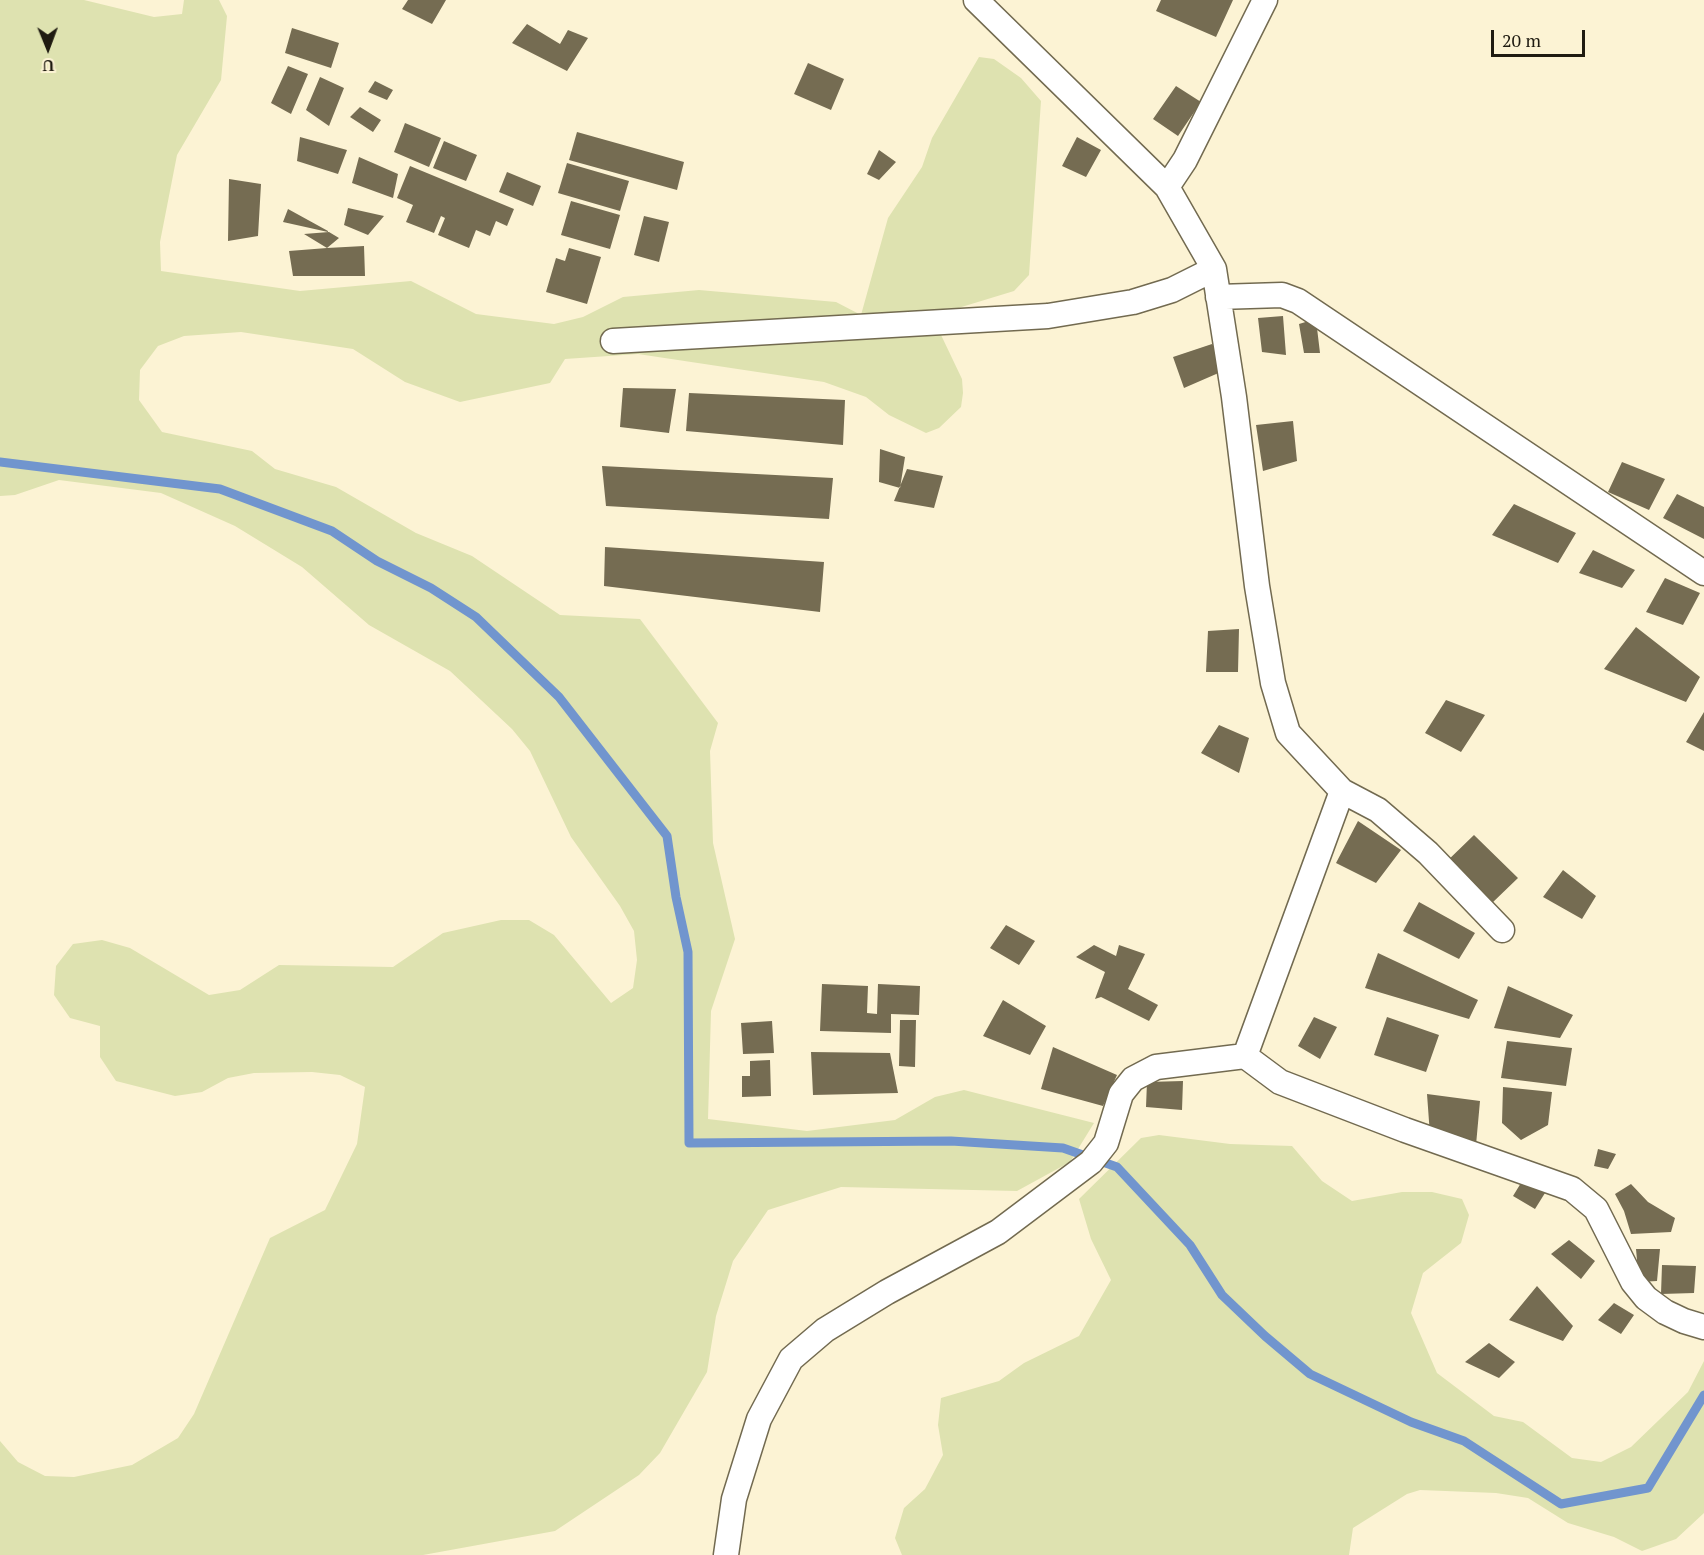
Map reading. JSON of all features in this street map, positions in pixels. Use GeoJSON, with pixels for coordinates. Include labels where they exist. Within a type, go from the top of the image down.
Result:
{"type":"FeatureCollection","features":[{"type":"Feature","properties":{"kind":"street"},"geometry":{"type":"LineString","coordinates":[[976,0],[1167,187],[1214,269],[1234,397],[1257,586],[1273,683],[1288,733],[1342,791],[1378,810],[1428,853],[1502,930]]}},
{"type":"Feature","properties":{"kind":"street"},"geometry":{"type":"LineString","coordinates":[[1167,187],[1185,160],[1265,0]]}},
{"type":"Feature","properties":{"kind":"street"},"geometry":{"type":"LineString","coordinates":[[613,341],[1048,316],[1133,302],[1172,290],[1214,269]]}},
{"type":"Feature","properties":{"kind":"street"},"geometry":{"type":"LineString","coordinates":[[1218,297],[1282,295],[1298,301],[1704,573]]}},
{"type":"Feature","properties":{"kind":"street"},"geometry":{"type":"LineString","coordinates":[[1245,1056],[1342,791]]}},
{"type":"Feature","properties":{"kind":"street"},"geometry":{"type":"LineString","coordinates":[[726,1555],[734,1499],[759,1419],[791,1359],[825,1330],[887,1292],[998,1232],[1091,1162],[1106,1143],[1120,1094],[1133,1079],[1156,1068],[1245,1056],[1280,1083],[1572,1189],[1596,1209],[1633,1281],[1646,1298],[1665,1312],[1704,1327]]}},
{"type":"Feature","properties":{"kind":"green space"},"geometry":{"type":"Polygon","coordinates":[[[0,0],[84,0],[154,17],[182,14],[184,0],[219,0],[227,16],[221,80],[177,155],[160,242],[161,271],[300,291],[411,281],[476,314],[554,324],[583,317],[623,297],[699,290],[836,302],[861,315],[888,218],[922,167],[932,138],[979,57],[994,59],[1021,78],[1041,101],[1029,275],[1014,291],[932,316],[962,379],[963,393],[961,407],[939,428],[926,433],[889,415],[866,397],[824,382],[638,354],[565,359],[550,383],[460,402],[405,382],[353,349],[241,332],[184,336],[158,346],[140,370],[139,400],[162,432],[252,451],[275,469],[336,487],[416,533],[472,556],[560,615],[640,619],[718,723],[710,751],[713,843],[735,939],[711,1011],[708,1119],[807,1131],[895,1120],[935,1097],[964,1090],[1094,1123],[1070,1162],[1017,1191],[841,1187],[768,1210],[733,1261],[716,1316],[707,1372],[660,1453],[639,1475],[555,1531],[423,1555],[0,1555],[0,1441],[18,1462],[45,1476],[74,1477],[132,1465],[178,1438],[194,1414],[270,1238],[325,1210],[357,1144],[365,1087],[340,1075],[312,1072],[254,1073],[228,1078],[202,1092],[175,1096],[116,1081],[100,1057],[100,1026],[70,1018],[54,995],[56,966],[73,944],[102,940],[130,948],[209,995],[240,990],[279,965],[393,967],[443,933],[501,920],[529,920],[554,935],[611,1003],[633,988],[637,960],[634,931],[620,906],[571,837],[530,751],[512,729],[450,671],[369,625],[302,567],[235,526],[161,493],[59,480],[15,495],[0,496],[0,0]]]}},
{"type":"Feature","properties":{"kind":"green space"},"geometry":{"type":"Polygon","coordinates":[[[1159,1135],[1230,1144],[1292,1146],[1322,1181],[1352,1201],[1402,1192],[1432,1192],[1462,1199],[1469,1215],[1461,1243],[1423,1273],[1411,1313],[1437,1373],[1494,1416],[1523,1422],[1572,1458],[1601,1462],[1631,1447],[1688,1392],[1704,1361],[1704,1513],[1676,1539],[1642,1551],[1614,1537],[1568,1523],[1528,1498],[1496,1493],[1420,1490],[1407,1494],[1353,1528],[1349,1555],[902,1555],[895,1538],[904,1508],[925,1489],[943,1455],[938,1425],[941,1398],[999,1381],[1024,1363],[1079,1336],[1111,1280],[1091,1239],[1079,1199],[1141,1138],[1159,1135]]]}},
{"type":"Feature","properties":{"kind":"building"},"geometry":{"type":"Polygon","coordinates":[[[408,0],[446,0],[432,24],[402,9],[408,0]]]}},
{"type":"Feature","properties":{"kind":"building"},"geometry":{"type":"Polygon","coordinates":[[[1161,0],[1233,0],[1216,37],[1156,11],[1161,0]]]}},
{"type":"Feature","properties":{"kind":"building"},"geometry":{"type":"Polygon","coordinates":[[[527,24],[560,44],[568,30],[588,38],[567,71],[512,43],[527,24]]]}},
{"type":"Feature","properties":{"kind":"building"},"geometry":{"type":"Polygon","coordinates":[[[292,28],[339,43],[331,68],[285,53],[292,28]]]}},
{"type":"Feature","properties":{"kind":"building"},"geometry":{"type":"Polygon","coordinates":[[[808,63],[844,79],[831,110],[794,94],[808,63]]]}},
{"type":"Feature","properties":{"kind":"building"},"geometry":{"type":"Polygon","coordinates":[[[288,66],[308,74],[291,114],[271,103],[288,66]]]}},
{"type":"Feature","properties":{"kind":"building"},"geometry":{"type":"Polygon","coordinates":[[[320,77],[344,88],[329,126],[306,110],[320,77]]]}},
{"type":"Feature","properties":{"kind":"building"},"geometry":{"type":"Polygon","coordinates":[[[375,81],[393,90],[387,100],[368,92],[375,81]]]}},
{"type":"Feature","properties":{"kind":"building"},"geometry":{"type":"Polygon","coordinates":[[[1176,86],[1201,102],[1178,136],[1153,119],[1176,86]]]}},
{"type":"Feature","properties":{"kind":"building"},"geometry":{"type":"Polygon","coordinates":[[[360,107],[381,120],[373,132],[350,117],[360,107]]]}},
{"type":"Feature","properties":{"kind":"building"},"geometry":{"type":"Polygon","coordinates":[[[405,123],[441,138],[429,167],[394,152],[405,123]]]}},
{"type":"Feature","properties":{"kind":"building"},"geometry":{"type":"Polygon","coordinates":[[[577,132],[684,162],[677,190],[569,160],[577,132]]]}},
{"type":"Feature","properties":{"kind":"building"},"geometry":{"type":"Polygon","coordinates":[[[300,137],[347,150],[338,174],[297,161],[300,137]]]}},
{"type":"Feature","properties":{"kind":"building"},"geometry":{"type":"Polygon","coordinates":[[[1077,137],[1101,150],[1086,177],[1062,166],[1077,137]]]}},
{"type":"Feature","properties":{"kind":"building"},"geometry":{"type":"Polygon","coordinates":[[[444,141],[477,155],[466,181],[433,168],[444,141]]]}},
{"type":"Feature","properties":{"kind":"building"},"geometry":{"type":"Polygon","coordinates":[[[879,150],[896,162],[879,180],[867,174],[879,150]]]}},
{"type":"Feature","properties":{"kind":"building"},"geometry":{"type":"Polygon","coordinates":[[[359,157],[398,174],[393,198],[352,183],[359,157]]]}},
{"type":"Feature","properties":{"kind":"building"},"geometry":{"type":"Polygon","coordinates":[[[567,163],[629,181],[620,211],[558,193],[567,163]]]}},
{"type":"Feature","properties":{"kind":"building"},"geometry":{"type":"Polygon","coordinates":[[[410,166],[514,209],[507,226],[496,221],[490,236],[476,230],[469,248],[438,235],[445,218],[441,216],[434,233],[406,222],[413,205],[397,198],[410,166]]]}},
{"type":"Feature","properties":{"kind":"building"},"geometry":{"type":"Polygon","coordinates":[[[507,172],[541,186],[533,206],[499,192],[507,172]]]}},
{"type":"Feature","properties":{"kind":"building"},"geometry":{"type":"Polygon","coordinates":[[[229,179],[261,184],[258,236],[228,241],[229,179]]]}},
{"type":"Feature","properties":{"kind":"building"},"geometry":{"type":"Polygon","coordinates":[[[571,201],[620,215],[610,249],[561,235],[571,201]]]}},
{"type":"Feature","properties":{"kind":"building"},"geometry":{"type":"Polygon","coordinates":[[[348,208],[384,216],[368,235],[344,225],[348,208]]]}},
{"type":"Feature","properties":{"kind":"building"},"geometry":{"type":"Polygon","coordinates":[[[288,209],[328,231],[328,232],[283,222],[288,209]]]}},
{"type":"Feature","properties":{"kind":"building"},"geometry":{"type":"Polygon","coordinates":[[[644,216],[669,222],[659,262],[634,255],[644,216]]]}},
{"type":"Feature","properties":{"kind":"building"},"geometry":{"type":"Polygon","coordinates":[[[329,232],[339,238],[327,248],[304,234],[329,232]]]}},
{"type":"Feature","properties":{"kind":"building"},"geometry":{"type":"Polygon","coordinates":[[[364,246],[365,276],[293,276],[289,251],[364,246]]]}},
{"type":"Feature","properties":{"kind":"building"},"geometry":{"type":"Polygon","coordinates":[[[569,248],[601,257],[587,304],[546,292],[556,258],[565,261],[569,248]]]}},
{"type":"Feature","properties":{"kind":"building"},"geometry":{"type":"Polygon","coordinates":[[[1283,316],[1286,355],[1262,352],[1258,318],[1283,316]]]}},
{"type":"Feature","properties":{"kind":"building"},"geometry":{"type":"Polygon","coordinates":[[[1322,317],[1317,328],[1320,353],[1304,353],[1299,324],[1322,317]]]}},
{"type":"Feature","properties":{"kind":"building"},"geometry":{"type":"Polygon","coordinates":[[[1212,344],[1230,368],[1184,388],[1173,357],[1212,344]]]}},
{"type":"Feature","properties":{"kind":"building"},"geometry":{"type":"Polygon","coordinates":[[[623,388],[676,389],[669,433],[620,427],[623,388]]]}},
{"type":"Feature","properties":{"kind":"building"},"geometry":{"type":"Polygon","coordinates":[[[689,393],[845,400],[843,445],[686,431],[689,393]]]}},
{"type":"Feature","properties":{"kind":"building"},"geometry":{"type":"Polygon","coordinates":[[[1293,421],[1297,461],[1263,471],[1256,425],[1293,421]]]}},
{"type":"Feature","properties":{"kind":"building"},"geometry":{"type":"Polygon","coordinates":[[[880,449],[905,457],[900,488],[879,482],[880,449]]]}},
{"type":"Feature","properties":{"kind":"building"},"geometry":{"type":"Polygon","coordinates":[[[1622,462],[1665,479],[1649,510],[1608,492],[1622,462]]]}},
{"type":"Feature","properties":{"kind":"building"},"geometry":{"type":"Polygon","coordinates":[[[602,466],[833,478],[829,519],[606,506],[602,466]]]}},
{"type":"Feature","properties":{"kind":"building"},"geometry":{"type":"Polygon","coordinates":[[[907,469],[943,476],[934,508],[894,501],[907,469]]]}},
{"type":"Feature","properties":{"kind":"building"},"geometry":{"type":"Polygon","coordinates":[[[1677,494],[1704,507],[1704,539],[1663,518],[1677,494]]]}},
{"type":"Feature","properties":{"kind":"building"},"geometry":{"type":"Polygon","coordinates":[[[1514,504],[1576,533],[1558,563],[1492,535],[1514,504]]]}},
{"type":"Feature","properties":{"kind":"building"},"geometry":{"type":"Polygon","coordinates":[[[605,547],[824,562],[820,612],[604,586],[605,547]]]}},
{"type":"Feature","properties":{"kind":"building"},"geometry":{"type":"Polygon","coordinates":[[[1593,550],[1635,570],[1622,588],[1579,573],[1593,550]]]}},
{"type":"Feature","properties":{"kind":"building"},"geometry":{"type":"Polygon","coordinates":[[[1665,578],[1700,593],[1683,625],[1646,612],[1665,578]]]}},
{"type":"Feature","properties":{"kind":"building"},"geometry":{"type":"Polygon","coordinates":[[[1636,627],[1700,677],[1686,702],[1604,669],[1636,627]]]}},
{"type":"Feature","properties":{"kind":"building"},"geometry":{"type":"Polygon","coordinates":[[[1239,629],[1238,672],[1206,672],[1208,631],[1239,629]]]}},
{"type":"Feature","properties":{"kind":"building"},"geometry":{"type":"Polygon","coordinates":[[[1446,700],[1485,715],[1461,752],[1425,733],[1446,700]]]}},
{"type":"Feature","properties":{"kind":"building"},"geometry":{"type":"Polygon","coordinates":[[[1704,712],[1704,751],[1686,742],[1704,712]]]}},
{"type":"Feature","properties":{"kind":"building"},"geometry":{"type":"Polygon","coordinates":[[[1219,725],[1249,738],[1239,773],[1201,753],[1219,725]]]}},
{"type":"Feature","properties":{"kind":"building"},"geometry":{"type":"Polygon","coordinates":[[[1358,821],[1401,850],[1376,883],[1336,863],[1358,821]]]}},
{"type":"Feature","properties":{"kind":"building"},"geometry":{"type":"Polygon","coordinates":[[[1474,835],[1518,878],[1491,904],[1443,865],[1474,835]]]}},
{"type":"Feature","properties":{"kind":"building"},"geometry":{"type":"Polygon","coordinates":[[[1563,870],[1596,896],[1582,919],[1543,897],[1563,870]]]}},
{"type":"Feature","properties":{"kind":"building"},"geometry":{"type":"Polygon","coordinates":[[[1419,902],[1475,933],[1459,959],[1403,931],[1419,902]]]}},
{"type":"Feature","properties":{"kind":"building"},"geometry":{"type":"Polygon","coordinates":[[[1006,925],[1035,941],[1019,965],[990,948],[1006,925]]]}},
{"type":"Feature","properties":{"kind":"building"},"geometry":{"type":"Polygon","coordinates":[[[1094,945],[1116,956],[1119,945],[1145,954],[1128,989],[1158,1005],[1149,1021],[1101,997],[1095,999],[1105,972],[1076,957],[1094,945]]]}},
{"type":"Feature","properties":{"kind":"building"},"geometry":{"type":"Polygon","coordinates":[[[1378,953],[1478,1000],[1469,1019],[1365,988],[1378,953]]]}},
{"type":"Feature","properties":{"kind":"building"},"geometry":{"type":"Polygon","coordinates":[[[822,984],[868,986],[867,1013],[877,1014],[878,984],[920,986],[919,1015],[891,1014],[891,1033],[820,1031],[822,984]]]}},
{"type":"Feature","properties":{"kind":"building"},"geometry":{"type":"Polygon","coordinates":[[[1508,986],[1573,1015],[1560,1038],[1494,1028],[1508,986]]]}},
{"type":"Feature","properties":{"kind":"building"},"geometry":{"type":"Polygon","coordinates":[[[1003,1000],[1046,1026],[1030,1055],[983,1036],[1003,1000]]]}},
{"type":"Feature","properties":{"kind":"building"},"geometry":{"type":"Polygon","coordinates":[[[1314,1017],[1337,1027],[1320,1059],[1298,1046],[1314,1017]]]}},
{"type":"Feature","properties":{"kind":"building"},"geometry":{"type":"Polygon","coordinates":[[[1387,1017],[1439,1035],[1426,1072],[1374,1055],[1387,1017]]]}},
{"type":"Feature","properties":{"kind":"building"},"geometry":{"type":"Polygon","coordinates":[[[900,1020],[916,1020],[915,1067],[899,1066],[900,1020]]]}},
{"type":"Feature","properties":{"kind":"building"},"geometry":{"type":"Polygon","coordinates":[[[772,1021],[774,1053],[743,1054],[741,1023],[772,1021]]]}},
{"type":"Feature","properties":{"kind":"building"},"geometry":{"type":"Polygon","coordinates":[[[1507,1041],[1572,1048],[1566,1086],[1501,1078],[1507,1041]]]}},
{"type":"Feature","properties":{"kind":"building"},"geometry":{"type":"Polygon","coordinates":[[[1053,1047],[1117,1075],[1103,1106],[1041,1089],[1053,1047]]]}},
{"type":"Feature","properties":{"kind":"building"},"geometry":{"type":"Polygon","coordinates":[[[811,1052],[890,1053],[898,1093],[813,1095],[811,1052]]]}},
{"type":"Feature","properties":{"kind":"building"},"geometry":{"type":"Polygon","coordinates":[[[770,1060],[771,1096],[742,1097],[742,1076],[750,1076],[750,1061],[770,1060]]]}},
{"type":"Feature","properties":{"kind":"building"},"geometry":{"type":"Polygon","coordinates":[[[1183,1081],[1182,1110],[1146,1107],[1147,1082],[1183,1081]]]}},
{"type":"Feature","properties":{"kind":"building"},"geometry":{"type":"Polygon","coordinates":[[[1503,1087],[1552,1092],[1548,1125],[1521,1140],[1502,1123],[1503,1087]]]}},
{"type":"Feature","properties":{"kind":"building"},"geometry":{"type":"Polygon","coordinates":[[[1427,1094],[1480,1101],[1476,1145],[1430,1135],[1427,1094]]]}},
{"type":"Feature","properties":{"kind":"building"},"geometry":{"type":"Polygon","coordinates":[[[1598,1149],[1616,1154],[1608,1169],[1594,1166],[1598,1149]]]}},
{"type":"Feature","properties":{"kind":"building"},"geometry":{"type":"Polygon","coordinates":[[[1524,1178],[1545,1193],[1535,1209],[1513,1196],[1524,1178]]]}},
{"type":"Feature","properties":{"kind":"building"},"geometry":{"type":"Polygon","coordinates":[[[1631,1184],[1648,1202],[1675,1218],[1671,1232],[1631,1234],[1624,1211],[1615,1194],[1631,1184]]]}},
{"type":"Feature","properties":{"kind":"building"},"geometry":{"type":"Polygon","coordinates":[[[1569,1240],[1595,1261],[1581,1279],[1551,1254],[1569,1240]]]}},
{"type":"Feature","properties":{"kind":"building"},"geometry":{"type":"Polygon","coordinates":[[[1636,1249],[1660,1249],[1657,1281],[1639,1282],[1636,1249]]]}},
{"type":"Feature","properties":{"kind":"building"},"geometry":{"type":"Polygon","coordinates":[[[1662,1265],[1696,1266],[1694,1293],[1661,1294],[1662,1265]]]}},
{"type":"Feature","properties":{"kind":"building"},"geometry":{"type":"Polygon","coordinates":[[[1537,1286],[1573,1326],[1563,1341],[1509,1320],[1537,1286]]]}},
{"type":"Feature","properties":{"kind":"building"},"geometry":{"type":"Polygon","coordinates":[[[1614,1303],[1634,1315],[1621,1334],[1598,1320],[1614,1303]]]}},
{"type":"Feature","properties":{"kind":"building"},"geometry":{"type":"Polygon","coordinates":[[[1489,1343],[1515,1362],[1499,1378],[1465,1362],[1489,1343]]]}},
{"type":"Feature","properties":{"kind":"waterway"},"geometry":{"type":"LineString","coordinates":[[0,462],[220,489],[332,531],[377,561],[431,588],[476,617],[559,697],[667,836],[676,897],[688,952],[689,1143],[951,1141],[1063,1148],[1117,1167],[1190,1245],[1222,1295],[1310,1374],[1411,1422],[1464,1441],[1561,1504],[1648,1488],[1704,1395]]}}]}
